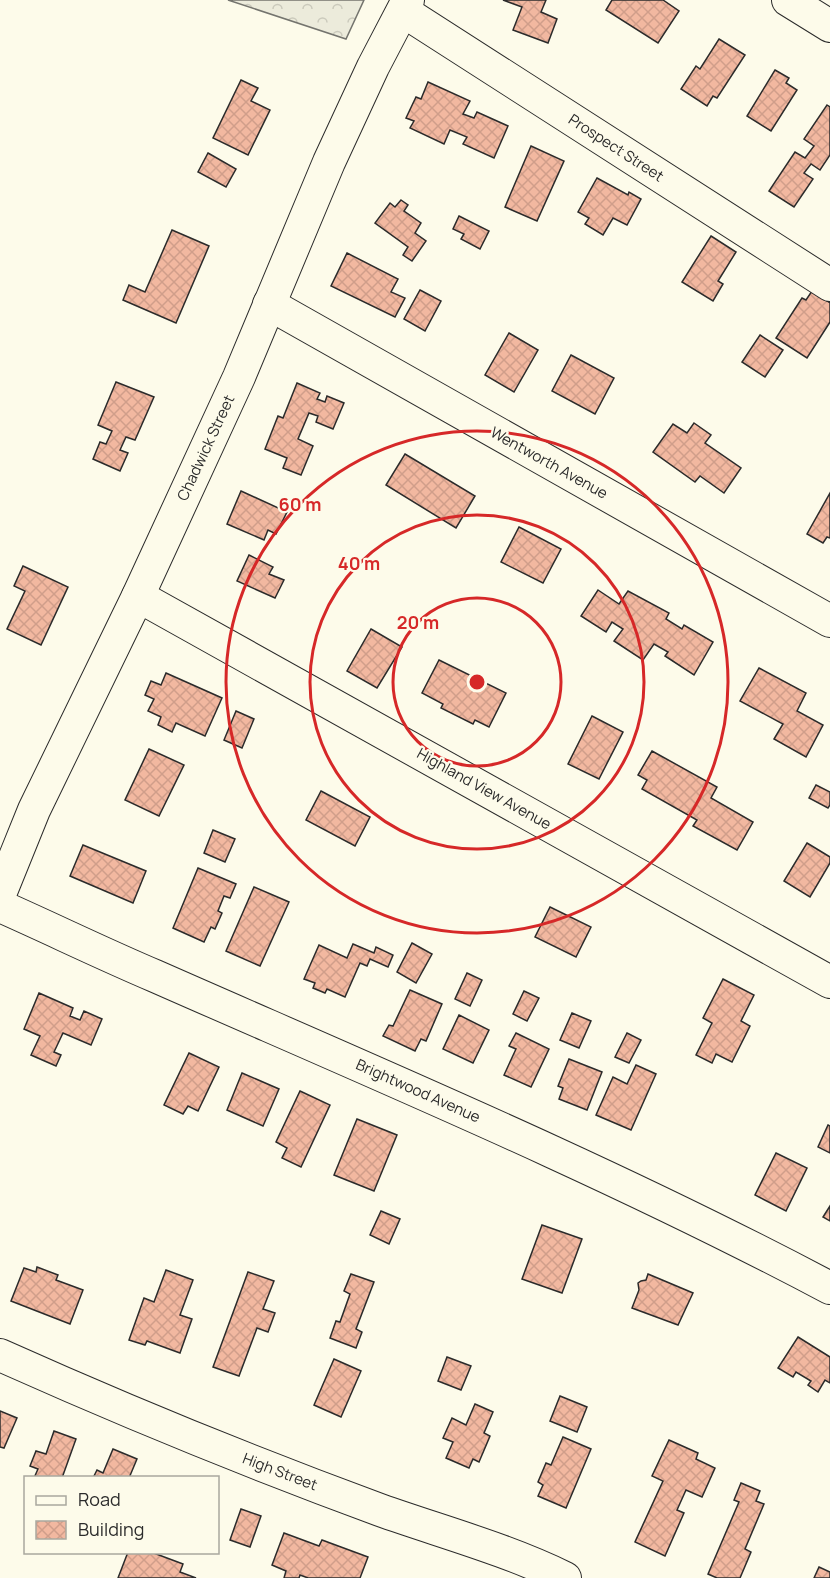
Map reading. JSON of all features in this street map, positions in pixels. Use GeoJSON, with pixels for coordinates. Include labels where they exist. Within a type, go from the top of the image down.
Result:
{"type":"FeatureCollection","features":[{"type":"Feature","properties":{"kind":"street"},"geometry":{"type":"LineString","coordinates":[[788,0],[830,26]]}},
{"type":"Feature","properties":{"kind":"street","name":"Prospect Street"},"geometry":{"type":"LineString","coordinates":[[405,6],[830,285]]}},
{"type":"Feature","properties":{"kind":"street","name":"Chadwick Street"},"geometry":{"type":"LineString","coordinates":[[0,894],[34,810],[138,596],[239,376],[334,152],[373,67],[405,6]]}},
{"type":"Feature","properties":{"kind":"street","name":"Wentworth Avenue"},"geometry":{"type":"LineString","coordinates":[[268,304],[830,621]]}},
{"type":"Feature","properties":{"kind":"street","name":"Highland View Avenue"},"geometry":{"type":"LineString","coordinates":[[138,596],[830,982]]}},
{"type":"Feature","properties":{"kind":"street","name":"Brightwood Avenue"},"geometry":{"type":"LineString","coordinates":[[0,906],[153,976],[474,1116],[642,1194],[830,1288]]}},
{"type":"Feature","properties":{"kind":"street","name":"High Street"},"geometry":{"type":"LineString","coordinates":[[0,1355],[265,1466],[381,1510],[495,1549],[554,1576]]}},
{"type":"Feature","properties":{"kind":"green space"},"geometry":{"type":"Polygon","coordinates":[[[228,0],[364,0],[346,39],[228,0]]]}},
{"type":"Feature","properties":{"kind":"building"},"geometry":{"type":"Polygon","coordinates":[[[503,0],[546,0],[541,12],[557,19],[548,43],[513,30],[522,7],[503,0]]]}},
{"type":"Feature","properties":{"kind":"building"},"geometry":{"type":"Polygon","coordinates":[[[612,0],[663,0],[679,11],[658,43],[606,10],[612,0]]]}},
{"type":"Feature","properties":{"kind":"building"},"geometry":{"type":"Polygon","coordinates":[[[719,39],[745,55],[717,98],[713,96],[707,106],[681,89],[696,66],[700,69],[719,39]]]}},
{"type":"Feature","properties":{"kind":"building"},"geometry":{"type":"Polygon","coordinates":[[[775,70],[789,78],[786,83],[797,90],[771,131],[747,116],[775,70]]]}},
{"type":"Feature","properties":{"kind":"building"},"geometry":{"type":"Polygon","coordinates":[[[241,80],[258,88],[251,101],[270,110],[248,155],[213,138],[241,80]]]}},
{"type":"Feature","properties":{"kind":"building"},"geometry":{"type":"Polygon","coordinates":[[[428,82],[470,101],[463,114],[474,118],[477,112],[508,126],[494,158],[463,144],[467,137],[450,130],[444,144],[410,128],[414,121],[406,118],[416,97],[421,99],[428,82]]]}},
{"type":"Feature","properties":{"kind":"building"},"geometry":{"type":"Polygon","coordinates":[[[827,105],[830,107],[830,155],[820,170],[811,164],[804,173],[813,179],[794,207],[769,191],[795,152],[805,158],[814,146],[804,139],[827,105]]]}},
{"type":"Feature","properties":{"kind":"building"},"geometry":{"type":"Polygon","coordinates":[[[531,146],[564,161],[537,221],[505,207],[531,146]]]}},
{"type":"Feature","properties":{"kind":"building"},"geometry":{"type":"Polygon","coordinates":[[[208,153],[236,169],[226,187],[198,172],[208,153]]]}},
{"type":"Feature","properties":{"kind":"building"},"geometry":{"type":"Polygon","coordinates":[[[597,178],[628,195],[629,192],[641,199],[627,225],[613,218],[603,235],[585,224],[589,218],[578,212],[597,178]]]}},
{"type":"Feature","properties":{"kind":"building"},"geometry":{"type":"Polygon","coordinates":[[[401,200],[408,205],[404,211],[421,223],[415,233],[426,241],[412,261],[403,255],[408,247],[375,223],[390,203],[395,207],[401,200]]]}},
{"type":"Feature","properties":{"kind":"building"},"geometry":{"type":"Polygon","coordinates":[[[459,216],[489,231],[480,249],[461,239],[464,234],[453,229],[459,216]]]}},
{"type":"Feature","properties":{"kind":"building"},"geometry":{"type":"Polygon","coordinates":[[[172,230],[209,246],[176,323],[123,300],[129,285],[145,292],[172,230]]]}},
{"type":"Feature","properties":{"kind":"building"},"geometry":{"type":"Polygon","coordinates":[[[711,236],[736,252],[718,281],[723,284],[713,301],[682,282],[711,236]]]}},
{"type":"Feature","properties":{"kind":"building"},"geometry":{"type":"Polygon","coordinates":[[[347,253],[398,279],[391,292],[405,298],[395,317],[331,286],[347,253]]]}},
{"type":"Feature","properties":{"kind":"building"},"geometry":{"type":"Polygon","coordinates":[[[420,290],[441,301],[425,331],[404,319],[420,290]]]}},
{"type":"Feature","properties":{"kind":"building"},"geometry":{"type":"Polygon","coordinates":[[[812,291],[830,303],[830,322],[807,358],[776,338],[802,298],[806,300],[812,291]]]}},
{"type":"Feature","properties":{"kind":"building"},"geometry":{"type":"Polygon","coordinates":[[[509,333],[538,350],[514,392],[485,375],[509,333]]]}},
{"type":"Feature","properties":{"kind":"building"},"geometry":{"type":"Polygon","coordinates":[[[760,335],[783,350],[765,377],[742,362],[760,335]]]}},
{"type":"Feature","properties":{"kind":"building"},"geometry":{"type":"Polygon","coordinates":[[[571,355],[614,378],[595,414],[552,391],[571,355]]]}},
{"type":"Feature","properties":{"kind":"building"},"geometry":{"type":"Polygon","coordinates":[[[116,382],[154,397],[135,440],[126,437],[120,450],[128,453],[120,471],[93,459],[100,442],[106,444],[112,431],[98,425],[116,382]]]}},
{"type":"Feature","properties":{"kind":"building"},"geometry":{"type":"Polygon","coordinates":[[[297,383],[320,393],[317,399],[325,402],[327,396],[344,403],[333,429],[316,422],[318,416],[309,413],[298,439],[313,446],[301,475],[283,468],[287,458],[265,449],[278,416],[283,418],[297,383]]]}},
{"type":"Feature","properties":{"kind":"building"},"geometry":{"type":"Polygon","coordinates":[[[694,423],[711,435],[705,443],[741,468],[724,493],[700,476],[695,482],[653,452],[673,424],[687,433],[694,423]]]}},
{"type":"Feature","properties":{"kind":"building"},"geometry":{"type":"Polygon","coordinates":[[[405,454],[475,496],[456,528],[386,485],[405,454]]]}},
{"type":"Feature","properties":{"kind":"building"},"geometry":{"type":"Polygon","coordinates":[[[241,491],[287,512],[276,534],[268,530],[264,540],[227,524],[241,491]]]}},
{"type":"Feature","properties":{"kind":"building"},"geometry":{"type":"Polygon","coordinates":[[[830,493],[830,538],[827,537],[823,543],[807,534],[830,493]]]}},
{"type":"Feature","properties":{"kind":"building"},"geometry":{"type":"Polygon","coordinates":[[[519,527],[561,549],[543,583],[501,562],[519,527]]]}},
{"type":"Feature","properties":{"kind":"building"},"geometry":{"type":"Polygon","coordinates":[[[249,555],[273,567],[269,574],[284,580],[275,598],[237,581],[249,555]]]}},
{"type":"Feature","properties":{"kind":"building"},"geometry":{"type":"Polygon","coordinates":[[[23,566],[68,587],[41,645],[7,629],[25,591],[14,586],[23,566]]]}},
{"type":"Feature","properties":{"kind":"building"},"geometry":{"type":"Polygon","coordinates":[[[598,590],[619,604],[628,591],[669,613],[666,619],[682,629],[684,625],[713,642],[694,675],[665,656],[668,652],[654,644],[643,660],[614,641],[623,629],[612,622],[606,632],[581,616],[598,590]]]}},
{"type":"Feature","properties":{"kind":"building"},"geometry":{"type":"Polygon","coordinates":[[[371,629],[402,647],[377,688],[347,671],[371,629]]]}},
{"type":"Feature","properties":{"kind":"building"},"geometry":{"type":"Polygon","coordinates":[[[439,660],[506,693],[489,727],[475,720],[473,724],[441,708],[443,704],[422,693],[439,660]]]}},
{"type":"Feature","properties":{"kind":"building"},"geometry":{"type":"Polygon","coordinates":[[[759,668],[806,693],[797,711],[823,725],[806,757],[774,739],[783,724],[740,701],[759,668]]]}},
{"type":"Feature","properties":{"kind":"building"},"geometry":{"type":"Polygon","coordinates":[[[166,673],[222,698],[205,736],[176,723],[172,732],[158,725],[161,717],[148,711],[154,699],[145,695],[151,681],[161,685],[166,673]]]}},
{"type":"Feature","properties":{"kind":"building"},"geometry":{"type":"Polygon","coordinates":[[[236,711],[254,719],[242,748],[224,740],[236,711]]]}},
{"type":"Feature","properties":{"kind":"building"},"geometry":{"type":"Polygon","coordinates":[[[592,716],[623,732],[599,779],[568,764],[592,716]]]}},
{"type":"Feature","properties":{"kind":"building"},"geometry":{"type":"Polygon","coordinates":[[[149,749],[184,765],[159,816],[125,800],[149,749]]]}},
{"type":"Feature","properties":{"kind":"building"},"geometry":{"type":"Polygon","coordinates":[[[652,751],[717,787],[711,798],[753,822],[737,850],[693,826],[697,820],[642,789],[647,780],[638,775],[652,751]]]}},
{"type":"Feature","properties":{"kind":"building"},"geometry":{"type":"Polygon","coordinates":[[[816,785],[830,792],[828,808],[809,798],[816,785]]]}},
{"type":"Feature","properties":{"kind":"building"},"geometry":{"type":"Polygon","coordinates":[[[321,791],[370,817],[355,846],[306,820],[321,791]]]}},
{"type":"Feature","properties":{"kind":"building"},"geometry":{"type":"Polygon","coordinates":[[[213,830],[235,839],[225,862],[204,853],[213,830]]]}},
{"type":"Feature","properties":{"kind":"building"},"geometry":{"type":"Polygon","coordinates":[[[807,843],[830,857],[830,863],[810,897],[784,881],[807,843]]]}},
{"type":"Feature","properties":{"kind":"building"},"geometry":{"type":"Polygon","coordinates":[[[83,845],[146,871],[133,903],[70,876],[83,845]]]}},
{"type":"Feature","properties":{"kind":"building"},"geometry":{"type":"Polygon","coordinates":[[[198,868],[236,884],[230,898],[224,896],[218,911],[222,913],[215,929],[211,927],[204,942],[173,928],[198,868]]]}},
{"type":"Feature","properties":{"kind":"building"},"geometry":{"type":"Polygon","coordinates":[[[254,887],[289,902],[260,966],[226,951],[254,887]]]}},
{"type":"Feature","properties":{"kind":"building"},"geometry":{"type":"Polygon","coordinates":[[[550,907],[591,927],[576,957],[535,937],[550,907]]]}},
{"type":"Feature","properties":{"kind":"building"},"geometry":{"type":"Polygon","coordinates":[[[412,943],[432,954],[416,983],[397,972],[412,943]]]}},
{"type":"Feature","properties":{"kind":"building"},"geometry":{"type":"Polygon","coordinates":[[[353,944],[374,953],[376,947],[393,955],[388,967],[370,959],[367,966],[360,963],[345,997],[327,989],[325,993],[313,988],[315,983],[304,979],[319,945],[347,958],[353,944]]]}},
{"type":"Feature","properties":{"kind":"building"},"geometry":{"type":"Polygon","coordinates":[[[467,973],[482,980],[470,1006],[455,999],[467,973]]]}},
{"type":"Feature","properties":{"kind":"building"},"geometry":{"type":"Polygon","coordinates":[[[723,979],[754,995],[741,1021],[750,1026],[732,1062],[716,1054],[712,1063],[696,1055],[712,1023],[703,1018],[723,979]]]}},
{"type":"Feature","properties":{"kind":"building"},"geometry":{"type":"Polygon","coordinates":[[[410,990],[442,1004],[426,1041],[421,1039],[415,1051],[383,1036],[389,1025],[393,1026],[410,990]]]}},
{"type":"Feature","properties":{"kind":"building"},"geometry":{"type":"Polygon","coordinates":[[[524,991],[539,998],[527,1021],[513,1014],[524,991]]]}},
{"type":"Feature","properties":{"kind":"building"},"geometry":{"type":"Polygon","coordinates":[[[39,993],[73,1008],[70,1016],[80,1020],[84,1011],[102,1019],[91,1045],[63,1033],[54,1052],[61,1055],[56,1066],[31,1055],[40,1036],[24,1029],[39,993]]]}},
{"type":"Feature","properties":{"kind":"building"},"geometry":{"type":"Polygon","coordinates":[[[572,1013],[591,1021],[579,1048],[560,1040],[572,1013]]]}},
{"type":"Feature","properties":{"kind":"building"},"geometry":{"type":"Polygon","coordinates":[[[459,1015],[489,1030],[473,1063],[443,1049],[459,1015]]]}},
{"type":"Feature","properties":{"kind":"building"},"geometry":{"type":"Polygon","coordinates":[[[516,1033],[549,1049],[531,1087],[504,1075],[516,1049],[509,1046],[516,1033]]]}},
{"type":"Feature","properties":{"kind":"building"},"geometry":{"type":"Polygon","coordinates":[[[627,1033],[641,1040],[629,1063],[615,1057],[627,1033]]]}},
{"type":"Feature","properties":{"kind":"building"},"geometry":{"type":"Polygon","coordinates":[[[189,1053],[219,1067],[198,1111],[188,1106],[183,1114],[164,1105],[189,1053]]]}},
{"type":"Feature","properties":{"kind":"building"},"geometry":{"type":"Polygon","coordinates":[[[569,1059],[602,1072],[587,1110],[559,1099],[563,1088],[558,1086],[569,1059]]]}},
{"type":"Feature","properties":{"kind":"building"},"geometry":{"type":"Polygon","coordinates":[[[636,1065],[656,1074],[631,1130],[596,1115],[613,1077],[627,1084],[636,1065]]]}},
{"type":"Feature","properties":{"kind":"building"},"geometry":{"type":"Polygon","coordinates":[[[242,1073],[279,1089],[263,1126],[227,1110],[242,1073]]]}},
{"type":"Feature","properties":{"kind":"building"},"geometry":{"type":"Polygon","coordinates":[[[300,1091],[330,1105],[301,1167],[282,1158],[287,1148],[276,1142],[300,1091]]]}},
{"type":"Feature","properties":{"kind":"building"},"geometry":{"type":"Polygon","coordinates":[[[357,1119],[397,1135],[374,1191],[334,1175],[357,1119]]]}},
{"type":"Feature","properties":{"kind":"building"},"geometry":{"type":"Polygon","coordinates":[[[828,1125],[830,1126],[830,1153],[818,1147],[828,1125]]]}},
{"type":"Feature","properties":{"kind":"building"},"geometry":{"type":"Polygon","coordinates":[[[776,1153],[807,1168],[786,1211],[755,1195],[776,1153]]]}},
{"type":"Feature","properties":{"kind":"building"},"geometry":{"type":"Polygon","coordinates":[[[830,1206],[830,1221],[823,1217],[830,1206]]]}},
{"type":"Feature","properties":{"kind":"building"},"geometry":{"type":"Polygon","coordinates":[[[381,1211],[400,1219],[389,1244],[370,1235],[381,1211]]]}},
{"type":"Feature","properties":{"kind":"building"},"geometry":{"type":"Polygon","coordinates":[[[542,1225],[582,1239],[562,1293],[522,1279],[542,1225]]]}},
{"type":"Feature","properties":{"kind":"building"},"geometry":{"type":"Polygon","coordinates":[[[37,1267],[58,1275],[56,1280],[83,1290],[70,1324],[11,1301],[24,1268],[36,1272],[37,1267]]]}},
{"type":"Feature","properties":{"kind":"building"},"geometry":{"type":"Polygon","coordinates":[[[166,1270],[193,1280],[180,1315],[192,1319],[180,1353],[147,1341],[145,1345],[129,1340],[144,1298],[154,1302],[166,1270]]]}},
{"type":"Feature","properties":{"kind":"building"},"geometry":{"type":"Polygon","coordinates":[[[248,1272],[274,1281],[263,1309],[275,1313],[268,1332],[257,1328],[239,1376],[213,1367],[248,1272]]]}},
{"type":"Feature","properties":{"kind":"building"},"geometry":{"type":"Polygon","coordinates":[[[351,1274],[374,1282],[356,1329],[362,1332],[356,1348],[330,1338],[336,1321],[340,1322],[350,1294],[344,1291],[351,1274]]]}},
{"type":"Feature","properties":{"kind":"building"},"geometry":{"type":"Polygon","coordinates":[[[648,1274],[693,1293],[678,1325],[632,1308],[639,1290],[638,1283],[646,1280],[648,1274]]]}},
{"type":"Feature","properties":{"kind":"building"},"geometry":{"type":"Polygon","coordinates":[[[798,1337],[830,1357],[830,1383],[825,1380],[818,1392],[808,1385],[811,1381],[796,1372],[793,1377],[778,1368],[798,1337]]]}},
{"type":"Feature","properties":{"kind":"building"},"geometry":{"type":"Polygon","coordinates":[[[447,1357],[471,1366],[461,1390],[438,1381],[447,1357]]]}},
{"type":"Feature","properties":{"kind":"building"},"geometry":{"type":"Polygon","coordinates":[[[334,1359],[361,1371],[341,1417],[314,1405],[334,1359]]]}},
{"type":"Feature","properties":{"kind":"building"},"geometry":{"type":"Polygon","coordinates":[[[560,1396],[587,1407],[577,1432],[550,1421],[560,1396]]]}},
{"type":"Feature","properties":{"kind":"building"},"geometry":{"type":"Polygon","coordinates":[[[475,1404],[493,1412],[484,1433],[490,1436],[479,1462],[473,1459],[469,1468],[446,1458],[453,1442],[443,1438],[452,1418],[466,1425],[475,1404]]]}},
{"type":"Feature","properties":{"kind":"building"},"geometry":{"type":"Polygon","coordinates":[[[0,1411],[17,1418],[4,1448],[0,1447],[0,1411]]]}},
{"type":"Feature","properties":{"kind":"building"},"geometry":{"type":"Polygon","coordinates":[[[54,1431],[76,1439],[63,1476],[35,1476],[38,1469],[30,1466],[36,1451],[46,1454],[54,1431]]]}},
{"type":"Feature","properties":{"kind":"building"},"geometry":{"type":"Polygon","coordinates":[[[563,1437],[591,1449],[566,1508],[538,1496],[543,1485],[538,1482],[546,1463],[551,1465],[563,1437]]]}},
{"type":"Feature","properties":{"kind":"building"},"geometry":{"type":"Polygon","coordinates":[[[669,1440],[698,1453],[696,1459],[715,1468],[702,1497],[686,1490],[677,1510],[684,1513],[665,1556],[635,1542],[663,1481],[652,1476],[669,1440]]]}},
{"type":"Feature","properties":{"kind":"building"},"geometry":{"type":"Polygon","coordinates":[[[113,1449],[137,1459],[130,1476],[94,1476],[97,1470],[103,1473],[113,1449]]]}},
{"type":"Feature","properties":{"kind":"building"},"geometry":{"type":"Polygon","coordinates":[[[741,1483],[760,1491],[756,1501],[764,1504],[745,1549],[751,1552],[740,1578],[717,1578],[708,1574],[739,1502],[734,1500],[741,1483]]]}},
{"type":"Feature","properties":{"kind":"building"},"geometry":{"type":"Polygon","coordinates":[[[241,1509],[261,1516],[250,1547],[230,1540],[241,1509]]]}},
{"type":"Feature","properties":{"kind":"building"},"geometry":{"type":"Polygon","coordinates":[[[284,1533],[319,1546],[322,1540],[368,1557],[360,1578],[308,1578],[300,1575],[299,1578],[284,1578],[286,1571],[272,1565],[284,1533]]]}},
{"type":"Feature","properties":{"kind":"building"},"geometry":{"type":"Polygon","coordinates":[[[127,1554],[156,1554],[183,1564],[180,1572],[196,1578],[118,1578],[127,1554]]]}},
{"type":"Feature","properties":{"kind":"building"},"geometry":{"type":"Polygon","coordinates":[[[819,1567],[830,1572],[830,1578],[814,1578],[819,1567]]]}}]}
